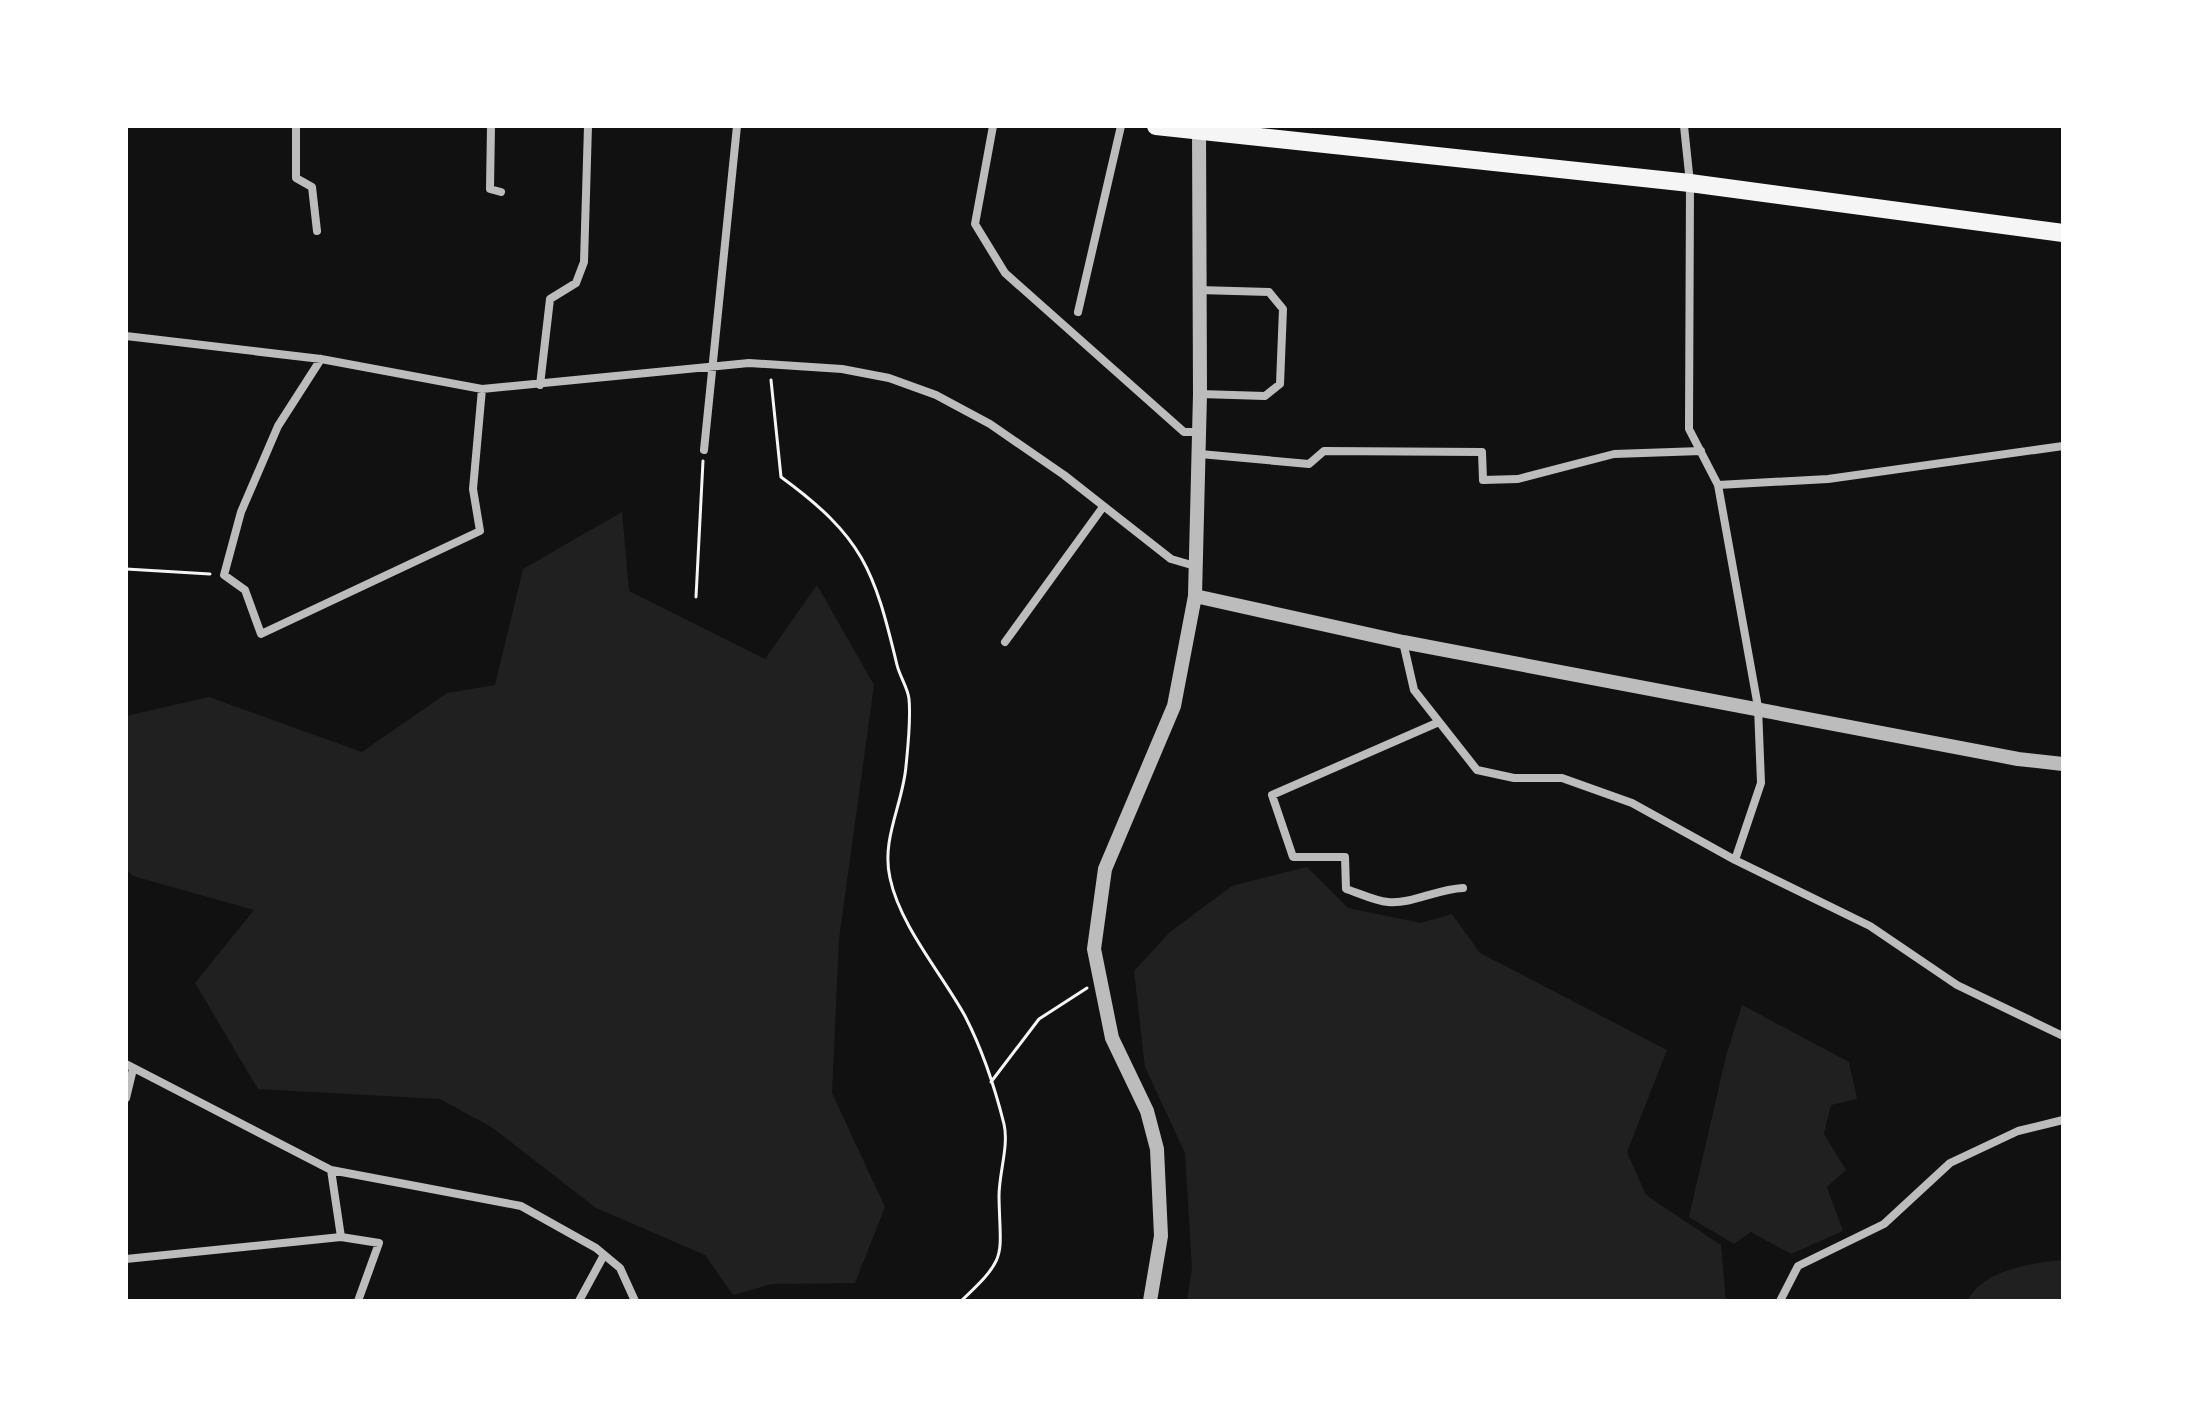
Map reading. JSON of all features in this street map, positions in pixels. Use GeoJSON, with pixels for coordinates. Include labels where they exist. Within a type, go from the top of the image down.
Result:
{"type":"FeatureCollection","features":[{"type":"Feature","properties":{"kind":"main road"},"geometry":{"type":"LineString","coordinates":[[1156,126],[1199,128],[1690,183],[2063,233]]}},
{"type":"Feature","properties":{"kind":"street"},"geometry":{"type":"LineString","coordinates":[[296,126],[296,178],[312,187],[317,231]]}},
{"type":"Feature","properties":{"kind":"street"},"geometry":{"type":"LineString","coordinates":[[491,126],[490,189],[501,192]]}},
{"type":"Feature","properties":{"kind":"street"},"geometry":{"type":"LineString","coordinates":[[540,385],[550,299],[576,283],[584,262],[588,126]]}},
{"type":"Feature","properties":{"kind":"street"},"geometry":{"type":"LineString","coordinates":[[704,450],[737,126]]}},
{"type":"Feature","properties":{"kind":"street"},"geometry":{"type":"LineString","coordinates":[[993,126],[975,224],[1005,273],[1184,432],[1199,432]]}},
{"type":"Feature","properties":{"kind":"street"},"geometry":{"type":"LineString","coordinates":[[1078,312],[1121,126]]}},
{"type":"Feature","properties":{"kind":"street"},"geometry":{"type":"LineString","coordinates":[[1684,126],[1690,183],[1689,429],[1718,485],[1758,707],[1761,783],[1735,860]]}},
{"type":"Feature","properties":{"kind":"street"},"geometry":{"type":"LineString","coordinates":[[1150,1301],[1161,1236],[1157,1149],[1147,1111],[1112,1038],[1094,949],[1105,869],[1174,706],[1195,596],[1200,454],[1199,128]]}},
{"type":"Feature","properties":{"kind":"street"},"geometry":{"type":"LineString","coordinates":[[1199,290],[1269,292],[1283,309],[1280,384],[1265,396],[1200,394]]}},
{"type":"Feature","properties":{"kind":"street"},"geometry":{"type":"LineString","coordinates":[[126,336],[321,359],[482,389],[770,364],[842,369],[889,378],[936,395],[990,424],[1064,475],[1171,559],[1195,566]]}},
{"type":"Feature","properties":{"kind":"street"},"geometry":{"type":"LineString","coordinates":[[321,359],[278,426],[241,512],[224,575],[245,590],[261,634],[480,531],[473,489],[482,389]]}},
{"type":"Feature","properties":{"kind":"street"},"geometry":{"type":"LineString","coordinates":[[1718,485],[1828,479],[2063,446]]}},
{"type":"Feature","properties":{"kind":"street"},"geometry":{"type":"LineString","coordinates":[[1200,454],[1309,464],[1324,451],[1482,452],[1483,480],[1518,479],[1614,454],[1701,451]]}},
{"type":"Feature","properties":{"kind":"street"},"geometry":{"type":"LineString","coordinates":[[1005,642],[1103,507]]}},
{"type":"Feature","properties":{"kind":"street"},"geometry":{"type":"LineString","coordinates":[[1195,596],[1403,642],[1758,707],[2018,759],[2063,764]]}},
{"type":"Feature","properties":{"kind":"street"},"geometry":{"type":"LineString","coordinates":[[1403,642],[1414,690],[1477,770],[1514,778],[1562,778],[1632,803],[1735,860],[1870,926],[1957,985],[2063,1036]]}},
{"type":"Feature","properties":{"kind":"street"},"geometry":{"type":"LineString","coordinates":[[1439,722],[1272,795],[1293,857],[1345,857],[1346,889],[1386,902],[1404,902],[1444,889],[1463,888]]}},
{"type":"Feature","properties":{"kind":"street"},"geometry":{"type":"LineString","coordinates":[[126,1098],[130,1066],[331,1170],[521,1206],[604,1255],[620,1268],[635,1301]]}},
{"type":"Feature","properties":{"kind":"street"},"geometry":{"type":"LineString","coordinates":[[1780,1301],[1798,1266],[1884,1224],[1950,1163],[2018,1131],[2063,1120]]}},
{"type":"Feature","properties":{"kind":"street"},"geometry":{"type":"LineString","coordinates":[[331,1170],[341,1237]]}},
{"type":"Feature","properties":{"kind":"street"},"geometry":{"type":"LineString","coordinates":[[126,1259],[341,1237],[379,1243],[358,1301]]}},
{"type":"Feature","properties":{"kind":"street"},"geometry":{"type":"LineString","coordinates":[[579,1301],[604,1255]]}},
{"type":"Feature","properties":{"kind":"path"},"geometry":{"type":"LineString","coordinates":[[770,364],[781,477],[825,509],[870,570],[909,699],[906,768],[889,832],[890,879],[920,948],[965,1016],[1005,1127],[999,1194],[1002,1238],[995,1269],[961,1301]]}},
{"type":"Feature","properties":{"kind":"path"},"geometry":{"type":"LineString","coordinates":[[696,597],[704,450]]}},
{"type":"Feature","properties":{"kind":"path"},"geometry":{"type":"LineString","coordinates":[[126,569],[224,575]]}},
{"type":"Feature","properties":{"kind":"path"},"geometry":{"type":"LineString","coordinates":[[991,1082],[1039,1019],[1101,979]]}},
{"type":"Feature","properties":{"kind":"shaded area"},"geometry":{"type":"Polygon","coordinates":[[[622,512],[629,591],[765,659],[817,585],[874,685],[839,939],[832,1093],[885,1207],[855,1283],[772,1284],[733,1295],[705,1255],[596,1208],[493,1128],[440,1099],[258,1089],[195,983],[254,910],[133,876],[126,869],[126,716],[209,697],[362,752],[447,693],[495,685],[523,569],[622,512]]]}},
{"type":"Feature","properties":{"kind":"shaded area"},"geometry":{"type":"Polygon","coordinates":[[[1307,867],[1348,908],[1421,923],[1452,914],[1480,953],[1667,1050],[1627,1152],[1646,1195],[1721,1245],[1726,1301],[1187,1301],[1192,1268],[1185,1153],[1145,1067],[1134,971],[1170,932],[1232,886],[1307,867]]]}},
{"type":"Feature","properties":{"kind":"shaded area"},"geometry":{"type":"Polygon","coordinates":[[[1742,1005],[1849,1062],[1857,1099],[1831,1105],[1824,1134],[1846,1170],[1827,1187],[1843,1231],[1791,1254],[1751,1232],[1734,1244],[1689,1217],[1726,1056],[1742,1005]]]}},
{"type":"Feature","properties":{"kind":"shaded area"},"geometry":{"type":"Polygon","coordinates":[[[2063,1260],[2063,1301],[1967,1301],[1974,1290],[1996,1275],[2022,1266],[2063,1260]]]}}]}
